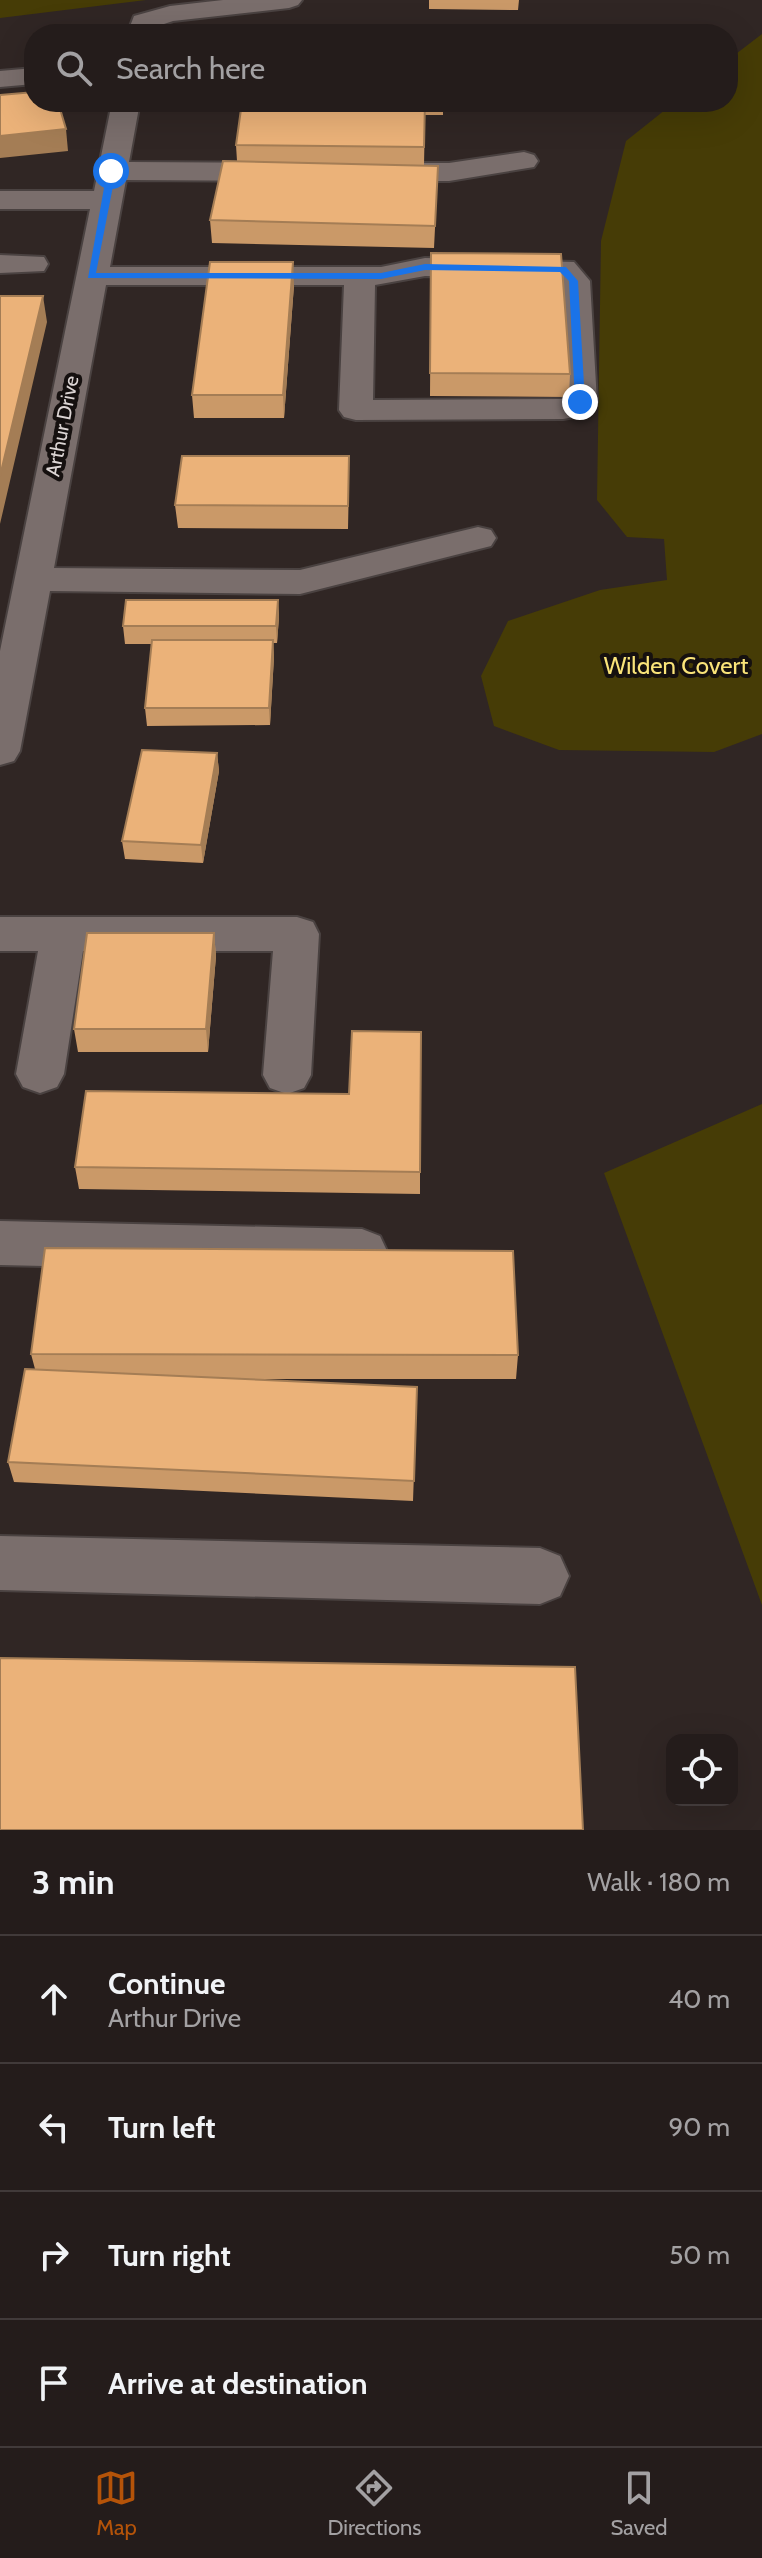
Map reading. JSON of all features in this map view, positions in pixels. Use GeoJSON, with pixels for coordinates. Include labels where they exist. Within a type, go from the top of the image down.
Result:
{"type":"FeatureCollection","features":[{"type":"Feature","properties":{"kind":"street"},"geometry":{"type":"LineString","coordinates":[[149,24],[170,14],[289,0]]}},
{"type":"Feature","properties":{"kind":"street"},"geometry":{"type":"LineString","coordinates":[[0,79],[24,77]]}},
{"type":"Feature","properties":{"kind":"street","name":"Arthur Drive"},"geometry":{"type":"LineString","coordinates":[[0,751],[124,112]]}},
{"type":"Feature","properties":{"kind":"street"},"geometry":{"type":"LineString","coordinates":[[351,172],[449,172],[524,161]]}},
{"type":"Feature","properties":{"kind":"street"},"geometry":{"type":"LineString","coordinates":[[0,200],[108,185],[303,172]]}},
{"type":"Feature","properties":{"kind":"street"},"geometry":{"type":"LineString","coordinates":[[0,264],[33,264]]}},
{"type":"Feature","properties":{"kind":"street"},"geometry":{"type":"LineString","coordinates":[[91,276],[360,276],[381,276],[425,267],[563,269],[574,281],[580,402],[574,408],[563,409],[356,410],[360,276]]}},
{"type":"Feature","properties":{"kind":"street"},"geometry":{"type":"LineString","coordinates":[[33,579],[300,582],[478,538]]}},
{"type":"Feature","properties":{"kind":"street"},"geometry":{"type":"LineString","coordinates":[[0,934],[297,934],[287,1075]]}},
{"type":"Feature","properties":{"kind":"street"},"geometry":{"type":"LineString","coordinates":[[40,1074],[63,934]]}},
{"type":"Feature","properties":{"kind":"street"},"geometry":{"type":"LineString","coordinates":[[0,1243],[412,1252]]}},
{"type":"Feature","properties":{"kind":"street"},"geometry":{"type":"LineString","coordinates":[[0,1563],[540,1576]]}},
{"type":"Feature","properties":{"kind":"green space"},"geometry":{"type":"Polygon","coordinates":[[[0,0],[146,0],[0,18],[0,0]]]}},
{"type":"Feature","properties":{"kind":"green space","name":"Wilden Covert"},"geometry":{"type":"Polygon","coordinates":[[[762,34],[762,734],[714,752],[559,750],[494,726],[481,676],[508,621],[600,590],[667,580],[664,539],[627,537],[597,500],[601,241],[626,141],[662,112],[738,112],[738,52],[762,34]]]}},
{"type":"Feature","properties":{"kind":"green space"},"geometry":{"type":"Polygon","coordinates":[[[762,1104],[762,1605],[604,1173],[762,1104]]]}},
{"type":"Feature","properties":{"kind":"building"},"geometry":{"type":"Polygon","coordinates":[[[24,93],[24,112],[61,112],[66,129],[0,136],[0,95],[24,93]]]}},
{"type":"Feature","properties":{"kind":"building"},"geometry":{"type":"Polygon","coordinates":[[[241,112],[425,112],[424,147],[236,145],[241,112]]]}},
{"type":"Feature","properties":{"kind":"building"},"geometry":{"type":"Polygon","coordinates":[[[223,161],[438,166],[435,226],[210,220],[223,161]]]}},
{"type":"Feature","properties":{"kind":"building"},"geometry":{"type":"Polygon","coordinates":[[[431,253],[561,254],[570,374],[430,373],[431,253]]]}},
{"type":"Feature","properties":{"kind":"building"},"geometry":{"type":"Polygon","coordinates":[[[210,262],[293,262],[283,395],[192,395],[210,262]]]}},
{"type":"Feature","properties":{"kind":"building"},"geometry":{"type":"Polygon","coordinates":[[[0,296],[43,296],[0,476],[0,296]]]}},
{"type":"Feature","properties":{"kind":"building"},"geometry":{"type":"Polygon","coordinates":[[[182,456],[349,456],[348,506],[175,505],[182,456]]]}},
{"type":"Feature","properties":{"kind":"building"},"geometry":{"type":"Polygon","coordinates":[[[126,600],[278,600],[276,626],[123,626],[126,600]]]}},
{"type":"Feature","properties":{"kind":"building"},"geometry":{"type":"Polygon","coordinates":[[[152,640],[273,640],[269,708],[145,708],[152,640]]]}},
{"type":"Feature","properties":{"kind":"building"},"geometry":{"type":"Polygon","coordinates":[[[142,750],[217,753],[201,845],[122,841],[142,750]]]}},
{"type":"Feature","properties":{"kind":"building"},"geometry":{"type":"Polygon","coordinates":[[[87,933],[214,933],[206,1029],[74,1029],[87,933]]]}},
{"type":"Feature","properties":{"kind":"building"},"geometry":{"type":"Polygon","coordinates":[[[352,1031],[421,1032],[420,1172],[75,1167],[86,1091],[349,1094],[352,1031]]]}},
{"type":"Feature","properties":{"kind":"building"},"geometry":{"type":"Polygon","coordinates":[[[45,1248],[513,1251],[518,1355],[31,1354],[45,1248]]]}},
{"type":"Feature","properties":{"kind":"building"},"geometry":{"type":"Polygon","coordinates":[[[25,1369],[417,1387],[414,1481],[8,1462],[25,1369]]]}},
{"type":"Feature","properties":{"kind":"building"},"geometry":{"type":"Polygon","coordinates":[[[0,1658],[575,1667],[583,1830],[0,1830],[0,1658]]]}},
{"type":"Feature","properties":{"kind":"route"},"geometry":{"type":"LineString","coordinates":[[111,171],[91,276],[381,276],[425,267],[563,269],[574,281],[580,402]]}}]}
